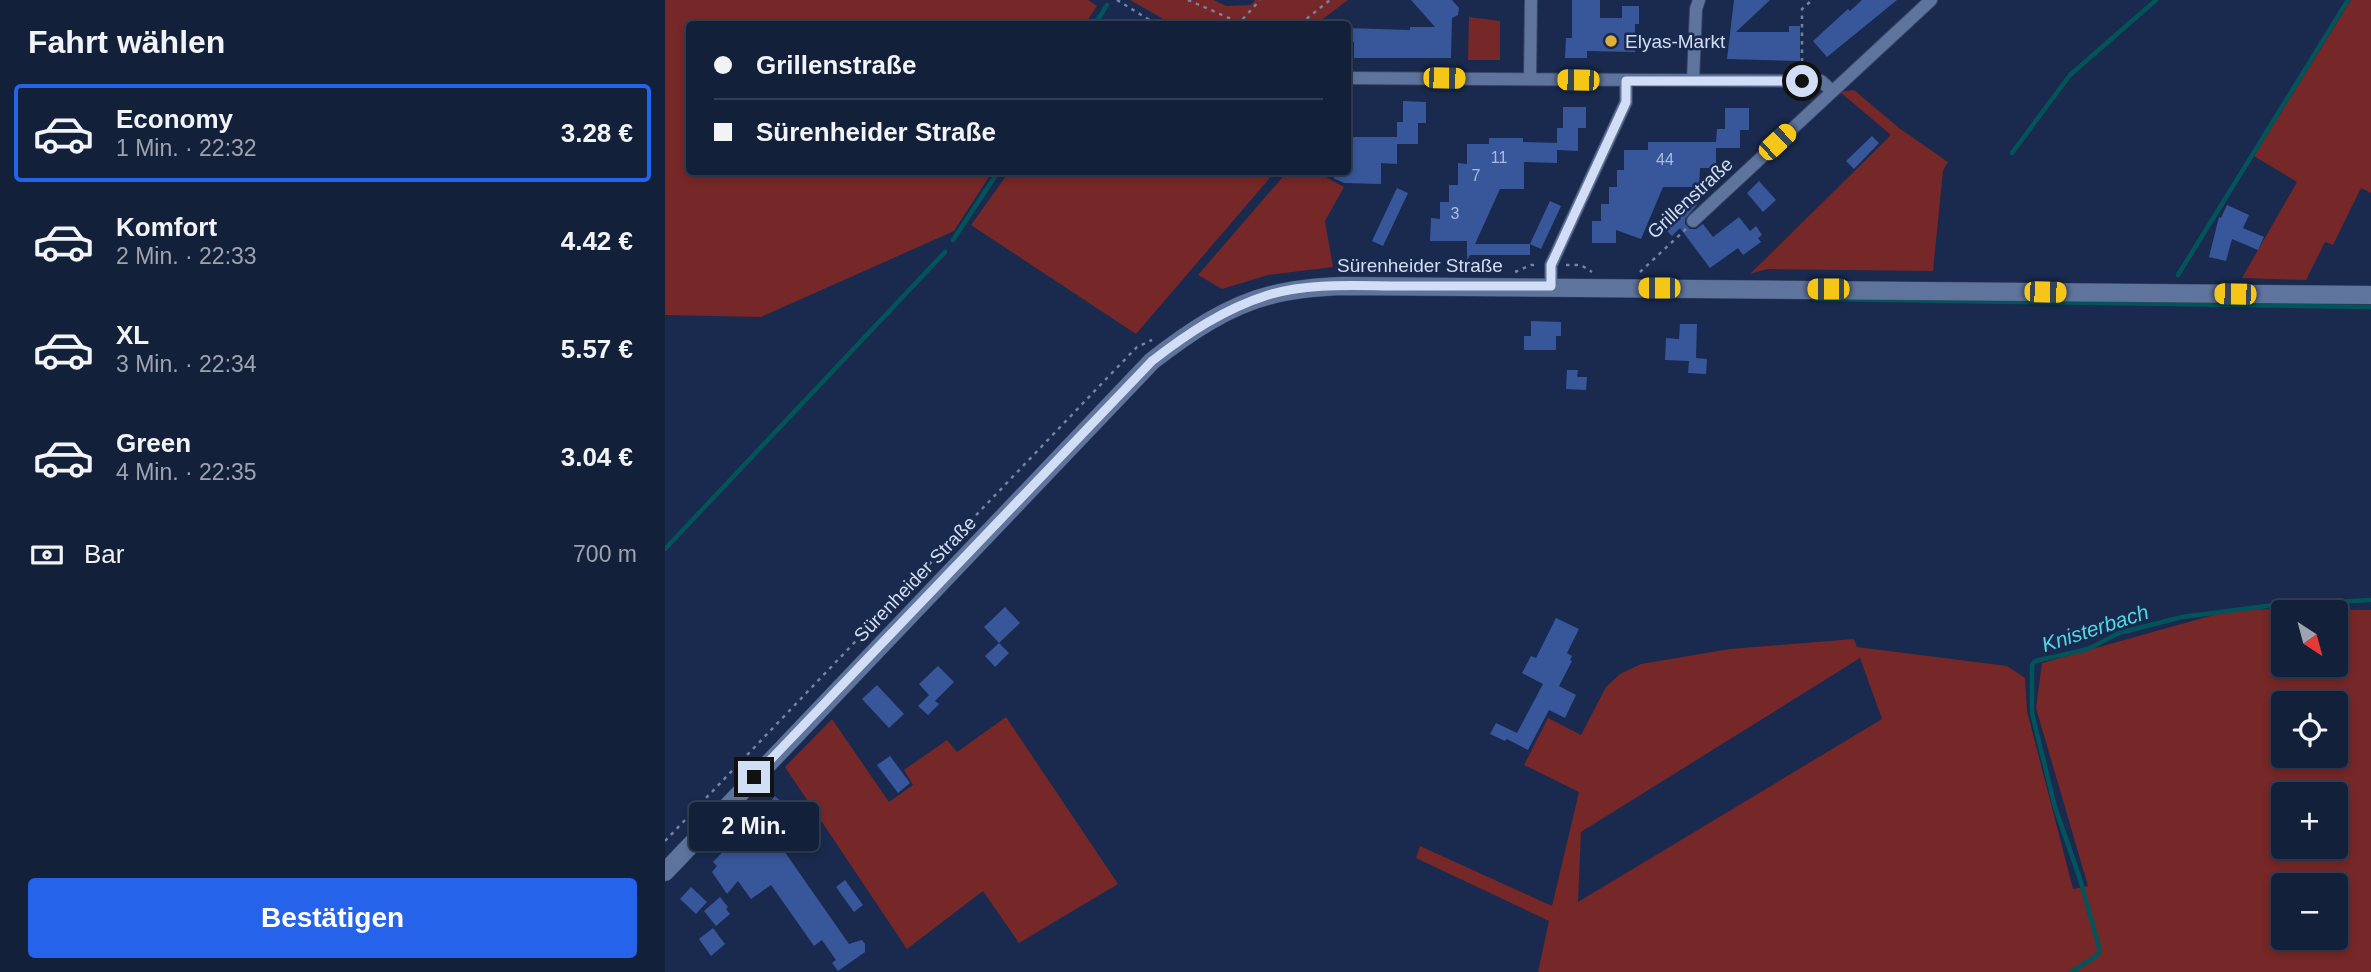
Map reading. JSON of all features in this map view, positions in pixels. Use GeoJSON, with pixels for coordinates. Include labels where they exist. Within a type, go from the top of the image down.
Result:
{"type":"FeatureCollection","features":[{"type":"Feature","properties":{"kind":"main road","name":"Sürenheider Straße"},"geometry":{"type":"LineString","coordinates":[[665,872],[1152,361],[1180,339],[1222,313],[1269,295],[1342,286],[1551,286],[2371,295]]}},
{"type":"Feature","properties":{"kind":"street"},"geometry":{"type":"LineString","coordinates":[[1530,79],[1531,0]]}},
{"type":"Feature","properties":{"kind":"street"},"geometry":{"type":"LineString","coordinates":[[1693,79],[1696,9],[1699,0]]}},
{"type":"Feature","properties":{"kind":"street","name":"Grillenstraße"},"geometry":{"type":"LineString","coordinates":[[1693,222],[1930,0]]}},
{"type":"Feature","properties":{"kind":"street"},"geometry":{"type":"LineString","coordinates":[[1351,78],[1821,81],[1832,91]]}},
{"type":"Feature","properties":{"kind":"street"},"geometry":{"type":"LineString","coordinates":[[1551,286],[1551,265],[1626,102],[1626,81]]}},
{"type":"Feature","properties":{"kind":"path"},"geometry":{"type":"LineString","coordinates":[[1117,0],[1151,21]]}},
{"type":"Feature","properties":{"kind":"path"},"geometry":{"type":"LineString","coordinates":[[1188,0],[1236,21],[1242,20],[1259,0]]}},
{"type":"Feature","properties":{"kind":"path"},"geometry":{"type":"LineString","coordinates":[[1304,21],[1330,0]]}},
{"type":"Feature","properties":{"kind":"path"},"geometry":{"type":"LineString","coordinates":[[1802,81],[1802,9],[1812,0]]}},
{"type":"Feature","properties":{"kind":"path","name":"Grillenstraße"},"geometry":{"type":"LineString","coordinates":[[1651,275],[1638,274],[1693,222]]}},
{"type":"Feature","properties":{"kind":"path"},"geometry":{"type":"LineString","coordinates":[[1443,273],[1458,268],[1515,272],[1531,265],[1581,265],[1593,273]]}},
{"type":"Feature","properties":{"kind":"path"},"geometry":{"type":"LineString","coordinates":[[665,841],[1137,347],[1162,336]]}},
{"type":"Feature","properties":{"kind":"shaded area"},"geometry":{"type":"Polygon","coordinates":[[[665,0],[1088,0],[1097,6],[1087,21],[686,21],[686,175],[990,175],[954,231],[761,317],[665,315],[665,0]]]}},
{"type":"Feature","properties":{"kind":"shaded area"},"geometry":{"type":"Polygon","coordinates":[[[1130,0],[1214,0],[1226,6],[1251,5],[1255,0],[1348,0],[1320,21],[1167,21],[1130,0]]]}},
{"type":"Feature","properties":{"kind":"shaded area"},"geometry":{"type":"Polygon","coordinates":[[[2351,0],[2371,0],[2371,193],[2361,188],[2333,245],[2325,242],[2306,280],[2242,278],[2297,182],[2254,156],[2351,0]]]}},
{"type":"Feature","properties":{"kind":"shaded area"},"geometry":{"type":"Polygon","coordinates":[[[1469,17],[1500,21],[1500,60],[1468,60],[1469,17]]]}},
{"type":"Feature","properties":{"kind":"shaded area"},"geometry":{"type":"Polygon","coordinates":[[[1854,90],[1899,128],[1948,162],[1943,171],[1933,271],[1767,269],[1750,274],[1891,135],[1840,92],[1854,90]]]}},
{"type":"Feature","properties":{"kind":"shaded area"},"geometry":{"type":"Polygon","coordinates":[[[1007,175],[1272,175],[1136,334],[971,225],[1007,175]]]}},
{"type":"Feature","properties":{"kind":"shaded area"},"geometry":{"type":"Polygon","coordinates":[[[1284,175],[1322,175],[1344,187],[1325,221],[1333,267],[1268,275],[1222,289],[1198,275],[1284,175]]]}},
{"type":"Feature","properties":{"kind":"shaded area"},"geometry":{"type":"Polygon","coordinates":[[[2235,609],[2271,609],[2271,677],[2349,677],[2349,610],[2371,610],[2371,972],[1538,972],[1549,921],[1416,858],[1420,846],[1552,906],[1579,792],[1524,765],[1548,718],[1581,735],[1606,687],[1620,674],[1641,664],[1730,649],[1854,639],[1857,647],[2007,666],[2025,678],[2027,711],[2073,889],[2088,886],[2036,708],[2042,663],[2235,609]],[[1860,658],[1581,832],[1578,902],[1882,719],[1860,658]]]}},
{"type":"Feature","properties":{"kind":"shaded area"},"geometry":{"type":"Polygon","coordinates":[[[1006,717],[1118,884],[1019,943],[983,891],[907,949],[785,767],[832,719],[889,802],[913,785],[904,770],[947,740],[957,752],[1006,717]]]}},
{"type":"Feature","properties":{"kind":"building"},"geometry":{"type":"Polygon","coordinates":[[[1411,0],[1452,0],[1459,8],[1458,15],[1452,18],[1451,58],[1354,58],[1351,28],[1410,30],[1410,27],[1435,27],[1411,0]]]}},
{"type":"Feature","properties":{"kind":"building"},"geometry":{"type":"Polygon","coordinates":[[[1572,0],[1600,0],[1600,18],[1622,18],[1622,6],[1639,6],[1639,24],[1635,24],[1635,52],[1587,51],[1587,58],[1565,58],[1566,38],[1572,38],[1572,0]]]}},
{"type":"Feature","properties":{"kind":"building"},"geometry":{"type":"Polygon","coordinates":[[[1734,0],[1770,0],[1736,32],[1789,32],[1789,26],[1800,26],[1800,61],[1727,59],[1734,0]]]}},
{"type":"Feature","properties":{"kind":"building"},"geometry":{"type":"Polygon","coordinates":[[[1862,0],[1897,0],[1827,57],[1813,41],[1862,0]]]}},
{"type":"Feature","properties":{"kind":"building"},"geometry":{"type":"Polygon","coordinates":[[[1403,101],[1426,102],[1426,123],[1418,123],[1418,144],[1397,144],[1397,164],[1381,163],[1381,184],[1344,183],[1333,178],[1338,175],[1351,175],[1351,137],[1397,137],[1397,122],[1403,122],[1403,101]]]}},
{"type":"Feature","properties":{"kind":"building"},"geometry":{"type":"Polygon","coordinates":[[[1563,107],[1586,107],[1586,128],[1578,128],[1578,151],[1557,150],[1557,163],[1524,162],[1524,189],[1500,189],[1475,244],[1530,244],[1530,255],[1470,255],[1467,260],[1467,241],[1430,241],[1431,218],[1440,219],[1440,202],[1449,202],[1449,185],[1458,185],[1458,163],[1467,164],[1467,144],[1489,144],[1489,138],[1523,138],[1523,142],[1557,143],[1557,128],[1563,128],[1563,107]]]}},
{"type":"Feature","properties":{"kind":"building"},"geometry":{"type":"Polygon","coordinates":[[[1725,108],[1749,108],[1749,130],[1740,130],[1740,148],[1716,148],[1716,168],[1700,168],[1699,187],[1663,187],[1641,239],[1616,230],[1616,243],[1592,243],[1592,221],[1601,221],[1601,204],[1609,204],[1609,187],[1617,187],[1617,170],[1624,170],[1624,150],[1648,150],[1648,142],[1716,142],[1717,129],[1725,129],[1725,108]]]}},
{"type":"Feature","properties":{"kind":"building"},"geometry":{"type":"Polygon","coordinates":[[[1872,136],[1879,143],[1854,169],[1846,161],[1872,136]]]}},
{"type":"Feature","properties":{"kind":"building"},"geometry":{"type":"Polygon","coordinates":[[[1759,181],[1776,200],[1763,212],[1747,193],[1759,181]]]}},
{"type":"Feature","properties":{"kind":"building"},"geometry":{"type":"Polygon","coordinates":[[[1397,188],[1408,193],[1383,246],[1372,241],[1397,188]]]}},
{"type":"Feature","properties":{"kind":"building"},"geometry":{"type":"Polygon","coordinates":[[[1693,200],[1697,205],[1685,219],[1685,224],[1690,229],[1696,229],[1703,224],[1713,237],[1739,217],[1750,231],[1756,226],[1762,235],[1758,238],[1761,242],[1743,255],[1738,248],[1710,268],[1680,228],[1672,236],[1663,227],[1693,200]]]}},
{"type":"Feature","properties":{"kind":"building"},"geometry":{"type":"Polygon","coordinates":[[[1550,201],[1561,206],[1541,249],[1530,244],[1550,201]]]}},
{"type":"Feature","properties":{"kind":"building"},"geometry":{"type":"Polygon","coordinates":[[[2227,205],[2249,215],[2243,228],[2264,237],[2258,250],[2232,239],[2226,261],[2209,257],[2219,217],[2221,218],[2227,205]]]}},
{"type":"Feature","properties":{"kind":"building"},"geometry":{"type":"Polygon","coordinates":[[[1531,321],[1561,322],[1561,336],[1556,336],[1556,350],[1524,350],[1524,336],[1531,336],[1531,321]]]}},
{"type":"Feature","properties":{"kind":"building"},"geometry":{"type":"Polygon","coordinates":[[[1680,324],[1697,324],[1696,358],[1707,359],[1706,374],[1688,373],[1689,361],[1665,360],[1666,338],[1679,339],[1680,324]]]}},
{"type":"Feature","properties":{"kind":"building"},"geometry":{"type":"Polygon","coordinates":[[[1567,370],[1578,370],[1577,377],[1587,377],[1586,390],[1566,389],[1567,370]]]}},
{"type":"Feature","properties":{"kind":"building"},"geometry":{"type":"Polygon","coordinates":[[[1005,607],[1020,623],[999,643],[984,627],[1005,607]]]}},
{"type":"Feature","properties":{"kind":"building"},"geometry":{"type":"Polygon","coordinates":[[[1556,618],[1579,629],[1567,653],[1572,656],[1572,661],[1559,686],[1576,695],[1565,718],[1549,710],[1528,750],[1490,734],[1496,723],[1517,733],[1543,684],[1522,673],[1531,656],[1536,658],[1556,618]]]}},
{"type":"Feature","properties":{"kind":"building"},"geometry":{"type":"Polygon","coordinates":[[[999,643],[1009,653],[995,667],[985,656],[999,643]]]}},
{"type":"Feature","properties":{"kind":"building"},"geometry":{"type":"Polygon","coordinates":[[[938,666],[954,682],[935,701],[939,704],[928,715],[918,706],[929,695],[919,684],[938,666]]]}},
{"type":"Feature","properties":{"kind":"building"},"geometry":{"type":"Polygon","coordinates":[[[877,685],[904,714],[889,728],[862,699],[877,685]]]}},
{"type":"Feature","properties":{"kind":"building"},"geometry":{"type":"Polygon","coordinates":[[[890,756],[910,783],[898,793],[877,765],[890,756]]]}},
{"type":"Feature","properties":{"kind":"building"},"geometry":{"type":"Polygon","coordinates":[[[775,796],[789,809],[798,803],[813,817],[810,820],[820,831],[811,839],[801,829],[782,848],[849,944],[862,940],[865,944],[865,952],[838,971],[832,963],[836,960],[822,940],[814,946],[771,885],[751,899],[738,881],[727,894],[712,872],[717,866],[713,862],[736,838],[743,847],[775,825],[762,809],[762,801],[770,802],[775,796]]]}},
{"type":"Feature","properties":{"kind":"building"},"geometry":{"type":"Polygon","coordinates":[[[845,880],[863,905],[854,912],[836,887],[845,880]]]}},
{"type":"Feature","properties":{"kind":"building"},"geometry":{"type":"Polygon","coordinates":[[[691,887],[707,902],[696,914],[680,899],[691,887]]]}},
{"type":"Feature","properties":{"kind":"building"},"geometry":{"type":"Polygon","coordinates":[[[720,897],[730,914],[716,926],[704,911],[720,897]]]}},
{"type":"Feature","properties":{"kind":"building"},"geometry":{"type":"Polygon","coordinates":[[[713,928],[725,944],[711,956],[699,939],[713,928]]]}},
{"type":"Feature","properties":{"kind":"waterway"},"geometry":{"type":"LineString","coordinates":[[2012,153],[2070,75],[2156,0]]}},
{"type":"Feature","properties":{"kind":"waterway"},"geometry":{"type":"LineString","coordinates":[[2178,275],[2348,0]]}},
{"type":"Feature","properties":{"kind":"waterway"},"geometry":{"type":"LineString","coordinates":[[1097,21],[1107,5]]}},
{"type":"Feature","properties":{"kind":"waterway"},"geometry":{"type":"LineString","coordinates":[[953,240],[996,175]]}},
{"type":"Feature","properties":{"kind":"waterway"},"geometry":{"type":"LineString","coordinates":[[665,549],[945,252]]}},
{"type":"Feature","properties":{"kind":"waterway"},"geometry":{"type":"LineString","coordinates":[[1816,299],[2371,307]]}},
{"type":"Feature","properties":{"kind":"waterway","name":"Knisterbach"},"geometry":{"type":"LineString","coordinates":[[2071,972],[2100,951],[2080,879],[2055,807],[2032,713],[2032,665],[2035,661],[2088,649],[2119,633],[2182,617],[2274,605],[2371,600]]}},
{"type":"Feature","properties":{"kind":"place","name":"Elyas-Markt"},"geometry":{"type":"Point","coordinates":[1611,41]}},
{"type":"Feature","properties":{"kind":"route"},"geometry":{"type":"LineString","coordinates":[[754,777],[1152,361],[1180,339],[1222,313],[1269,295],[1303,289],[1342,286],[1551,286],[1551,265],[1626,102],[1626,81],[1802,81]]}}]}
